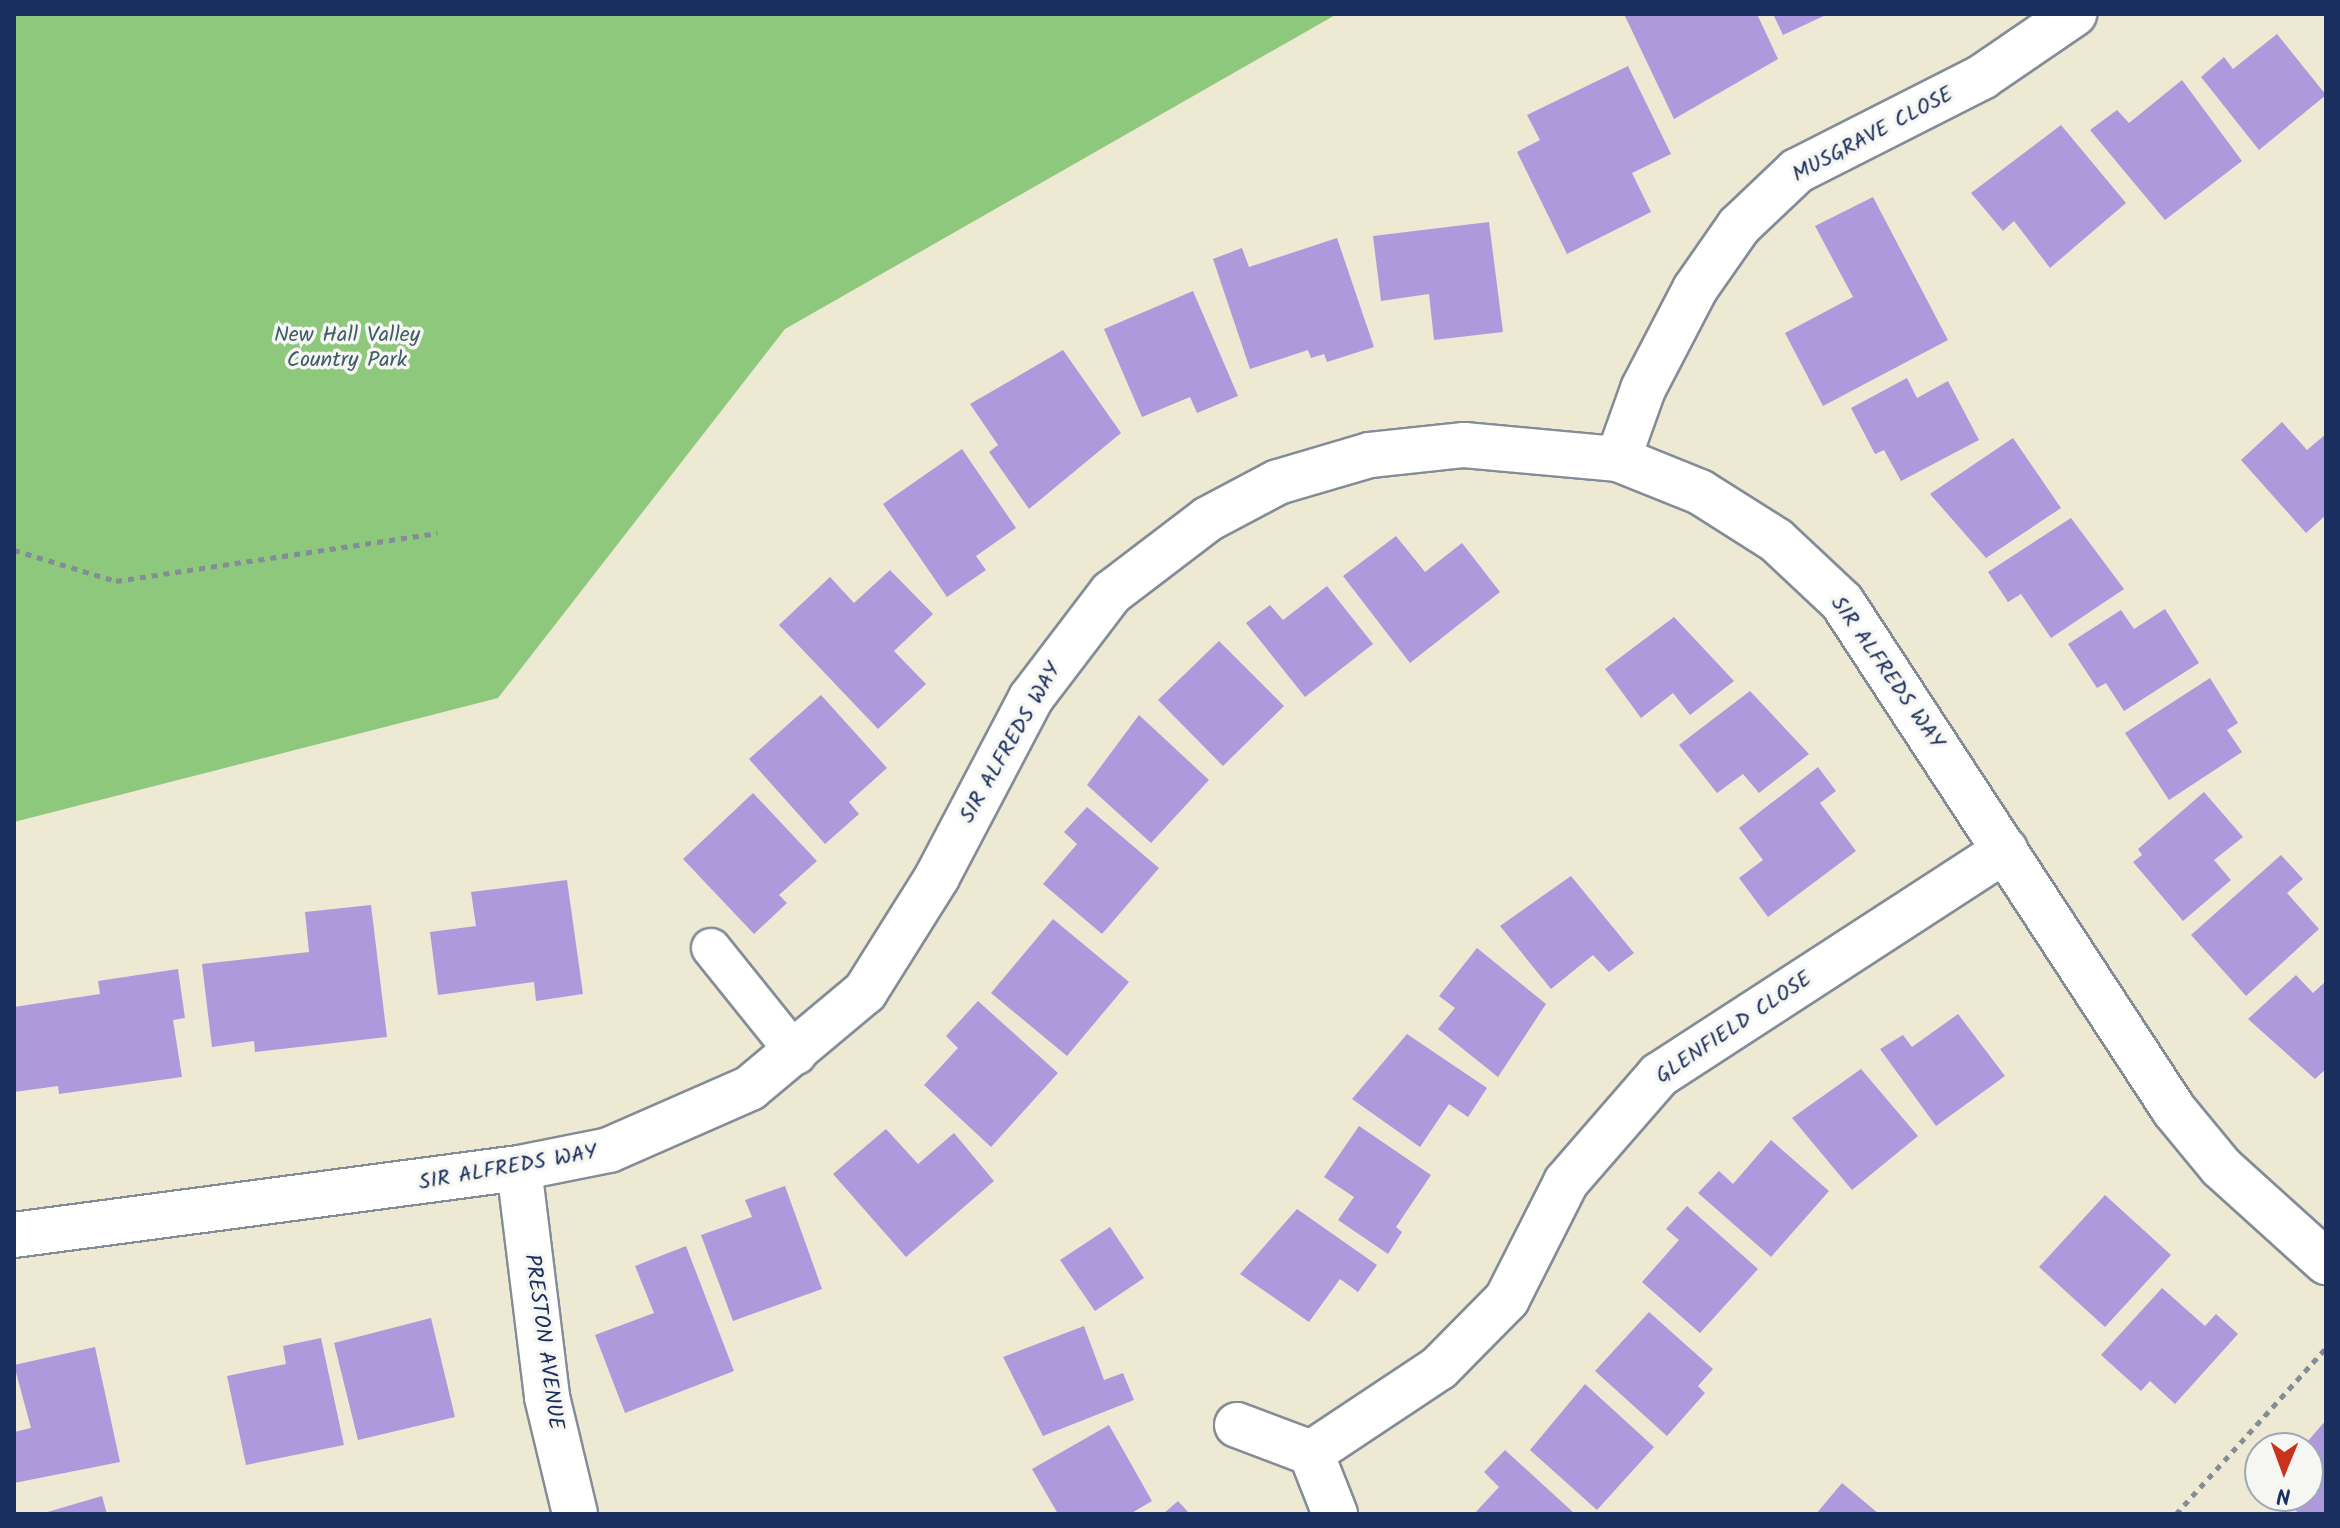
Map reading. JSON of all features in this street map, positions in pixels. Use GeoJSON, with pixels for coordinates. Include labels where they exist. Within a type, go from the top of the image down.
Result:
{"type":"FeatureCollection","features":[{"type":"Feature","properties":{"kind":"street","name":"MUSGRAVE CLOSE"},"geometry":{"type":"LineString","coordinates":[[1618,459],[1643,389],[1695,289],[1739,226],[1797,171],[1982,77],[2074,14]]}},
{"type":"Feature","properties":{"kind":"street","name":"SIR ALFREDS WAY"},"geometry":{"type":"LineString","coordinates":[[14,1235],[519,1168],[609,1150],[701,1114],[797,1055],[865,992],[937,877],[1031,698],[1092,616],[1147,561],[1278,482],[1370,455],[1464,445],[1618,459],[1700,492],[1750,524],[1842,602],[2174,1110],[2221,1167],[2326,1262]]}},
{"type":"Feature","properties":{"kind":"street","name":"GLENFIELD CLOSE"},"geometry":{"type":"LineString","coordinates":[[1311,1453],[1439,1368],[1507,1299],[1566,1182],[1659,1075],[2005,850]]}},
{"type":"Feature","properties":{"kind":"street","name":"PRESTON AVENUE"},"geometry":{"type":"LineString","coordinates":[[519,1168],[547,1397],[575,1514]]}},
{"type":"Feature","properties":{"kind":"street"},"geometry":{"type":"LineString","coordinates":[[1237,1425],[1311,1453],[1335,1514]]}},
{"type":"Feature","properties":{"kind":"lane"},"geometry":{"type":"LineString","coordinates":[[711,948],[797,1055]]}},
{"type":"Feature","properties":{"kind":"path"},"geometry":{"type":"LineString","coordinates":[[14,550],[116,581],[437,533]]}},
{"type":"Feature","properties":{"kind":"path"},"geometry":{"type":"LineString","coordinates":[[2176,1514],[2326,1348]]}},
{"type":"Feature","properties":{"kind":"green space","name":"New Hall Valley Country Park"},"geometry":{"type":"Polygon","coordinates":[[[14,14],[1337,14],[785,329],[498,698],[14,822],[14,14]]]}},
{"type":"Feature","properties":{"kind":"building"},"geometry":{"type":"Polygon","coordinates":[[[1624,14],[1757,14],[1778,59],[1674,119],[1624,14]]]}},
{"type":"Feature","properties":{"kind":"building"},"geometry":{"type":"Polygon","coordinates":[[[1773,14],[1828,14],[1783,35],[1773,14]]]}},
{"type":"Feature","properties":{"kind":"building"},"geometry":{"type":"Polygon","coordinates":[[[2277,34],[2326,95],[2259,150],[2201,77],[2224,57],[2233,69],[2277,34]]]}},
{"type":"Feature","properties":{"kind":"building"},"geometry":{"type":"Polygon","coordinates":[[[1628,66],[1671,154],[1632,173],[1651,212],[1567,254],[1517,152],[1540,140],[1527,115],[1628,66]]]}},
{"type":"Feature","properties":{"kind":"building"},"geometry":{"type":"Polygon","coordinates":[[[2182,80],[2242,161],[2165,220],[2090,130],[2117,110],[2129,123],[2182,80]]]}},
{"type":"Feature","properties":{"kind":"building"},"geometry":{"type":"Polygon","coordinates":[[[2061,125],[2126,203],[2050,268],[2014,221],[2003,231],[1971,193],[2061,125]]]}},
{"type":"Feature","properties":{"kind":"building"},"geometry":{"type":"Polygon","coordinates":[[[1873,197],[1948,340],[1823,406],[1785,333],[1853,297],[1815,226],[1873,197]]]}},
{"type":"Feature","properties":{"kind":"building"},"geometry":{"type":"Polygon","coordinates":[[[1489,222],[1503,332],[1434,340],[1429,294],[1381,301],[1373,236],[1489,222]]]}},
{"type":"Feature","properties":{"kind":"building"},"geometry":{"type":"Polygon","coordinates":[[[1337,238],[1374,347],[1327,362],[1324,354],[1311,358],[1308,350],[1250,369],[1213,259],[1242,248],[1249,267],[1337,238]]]}},
{"type":"Feature","properties":{"kind":"building"},"geometry":{"type":"Polygon","coordinates":[[[1193,291],[1238,396],[1197,413],[1190,397],[1142,417],[1104,329],[1193,291]]]}},
{"type":"Feature","properties":{"kind":"building"},"geometry":{"type":"Polygon","coordinates":[[[1063,350],[1121,433],[1029,509],[989,452],[998,445],[970,404],[1063,350]]]}},
{"type":"Feature","properties":{"kind":"building"},"geometry":{"type":"Polygon","coordinates":[[[1907,378],[1917,398],[1948,381],[1979,440],[1901,481],[1884,450],[1875,454],[1851,408],[1907,378]]]}},
{"type":"Feature","properties":{"kind":"building"},"geometry":{"type":"Polygon","coordinates":[[[2282,422],[2307,450],[2326,434],[2326,515],[2306,533],[2241,460],[2282,422]]]}},
{"type":"Feature","properties":{"kind":"building"},"geometry":{"type":"Polygon","coordinates":[[[2013,438],[2061,508],[1986,558],[1930,494],[2013,438]]]}},
{"type":"Feature","properties":{"kind":"building"},"geometry":{"type":"Polygon","coordinates":[[[962,449],[1016,528],[976,556],[986,570],[947,597],[883,504],[962,449]]]}},
{"type":"Feature","properties":{"kind":"building"},"geometry":{"type":"Polygon","coordinates":[[[2071,518],[2124,589],[2051,638],[2021,594],[2008,602],[1988,572],[2071,518]]]}},
{"type":"Feature","properties":{"kind":"building"},"geometry":{"type":"Polygon","coordinates":[[[1396,536],[1425,572],[1462,543],[1500,592],[1410,663],[1343,576],[1396,536]]]}},
{"type":"Feature","properties":{"kind":"building"},"geometry":{"type":"Polygon","coordinates":[[[890,570],[933,614],[894,651],[926,684],[878,729],[779,625],[830,577],[854,603],[890,570]]]}},
{"type":"Feature","properties":{"kind":"building"},"geometry":{"type":"Polygon","coordinates":[[[1327,586],[1373,644],[1305,697],[1246,623],[1270,605],[1283,620],[1327,586]]]}},
{"type":"Feature","properties":{"kind":"building"},"geometry":{"type":"Polygon","coordinates":[[[2165,609],[2199,663],[2124,711],[2106,683],[2097,688],[2068,644],[2121,610],[2134,629],[2165,609]]]}},
{"type":"Feature","properties":{"kind":"building"},"geometry":{"type":"Polygon","coordinates":[[[1674,617],[1734,681],[1690,715],[1673,693],[1641,718],[1605,669],[1674,617]]]}},
{"type":"Feature","properties":{"kind":"building"},"geometry":{"type":"Polygon","coordinates":[[[1219,641],[1284,706],[1223,766],[1158,700],[1219,641]]]}},
{"type":"Feature","properties":{"kind":"building"},"geometry":{"type":"Polygon","coordinates":[[[2210,678],[2238,723],[2227,730],[2242,752],[2169,800],[2125,733],[2210,678]]]}},
{"type":"Feature","properties":{"kind":"building"},"geometry":{"type":"Polygon","coordinates":[[[1750,691],[1809,754],[1759,793],[1743,774],[1717,793],[1679,745],[1750,691]]]}},
{"type":"Feature","properties":{"kind":"building"},"geometry":{"type":"Polygon","coordinates":[[[821,695],[887,768],[849,802],[859,814],[825,844],[749,759],[821,695]]]}},
{"type":"Feature","properties":{"kind":"building"},"geometry":{"type":"Polygon","coordinates":[[[1139,715],[1209,780],[1151,843],[1087,785],[1139,715]]]}},
{"type":"Feature","properties":{"kind":"building"},"geometry":{"type":"Polygon","coordinates":[[[1818,767],[1836,791],[1820,803],[1856,851],[1768,917],[1739,878],[1763,860],[1739,828],[1818,767]]]}},
{"type":"Feature","properties":{"kind":"building"},"geometry":{"type":"Polygon","coordinates":[[[2204,792],[2243,837],[2214,860],[2231,880],[2183,921],[2133,862],[2142,855],[2138,849],[2204,792]]]}},
{"type":"Feature","properties":{"kind":"building"},"geometry":{"type":"Polygon","coordinates":[[[753,793],[817,861],[779,895],[787,903],[754,934],[683,859],[753,793]]]}},
{"type":"Feature","properties":{"kind":"building"},"geometry":{"type":"Polygon","coordinates":[[[1087,807],[1159,868],[1102,934],[1043,884],[1077,844],[1064,832],[1087,807]]]}},
{"type":"Feature","properties":{"kind":"building"},"geometry":{"type":"Polygon","coordinates":[[[2281,855],[2303,879],[2287,893],[2319,929],[2246,996],[2191,935],[2281,855]]]}},
{"type":"Feature","properties":{"kind":"building"},"geometry":{"type":"Polygon","coordinates":[[[1571,876],[1634,953],[1609,972],[1593,955],[1551,989],[1500,926],[1571,876]]]}},
{"type":"Feature","properties":{"kind":"building"},"geometry":{"type":"Polygon","coordinates":[[[567,880],[583,994],[536,1001],[534,982],[438,995],[430,932],[476,926],[471,892],[567,880]]]}},
{"type":"Feature","properties":{"kind":"building"},"geometry":{"type":"Polygon","coordinates":[[[371,905],[387,1037],[255,1052],[254,1041],[212,1047],[202,964],[309,952],[305,912],[371,905]]]}},
{"type":"Feature","properties":{"kind":"building"},"geometry":{"type":"Polygon","coordinates":[[[1053,919],[1129,982],[1067,1056],[991,993],[1053,919]]]}},
{"type":"Feature","properties":{"kind":"building"},"geometry":{"type":"Polygon","coordinates":[[[1477,948],[1546,1004],[1498,1077],[1438,1029],[1455,1008],[1439,996],[1477,948]]]}},
{"type":"Feature","properties":{"kind":"building"},"geometry":{"type":"Polygon","coordinates":[[[178,969],[185,1018],[173,1020],[182,1077],[59,1094],[58,1086],[14,1092],[14,1007],[100,994],[98,981],[178,969]]]}},
{"type":"Feature","properties":{"kind":"building"},"geometry":{"type":"Polygon","coordinates":[[[2296,975],[2313,993],[2326,981],[2326,1069],[2315,1079],[2248,1019],[2296,975]]]}},
{"type":"Feature","properties":{"kind":"building"},"geometry":{"type":"Polygon","coordinates":[[[978,1001],[1058,1073],[991,1147],[924,1085],[958,1048],[946,1036],[978,1001]]]}},
{"type":"Feature","properties":{"kind":"building"},"geometry":{"type":"Polygon","coordinates":[[[1958,1014],[2005,1076],[1936,1126],[1880,1049],[1903,1035],[1912,1047],[1958,1014]]]}},
{"type":"Feature","properties":{"kind":"building"},"geometry":{"type":"Polygon","coordinates":[[[1407,1034],[1487,1088],[1468,1117],[1449,1104],[1420,1147],[1352,1099],[1407,1034]]]}},
{"type":"Feature","properties":{"kind":"building"},"geometry":{"type":"Polygon","coordinates":[[[1861,1069],[1918,1136],[1852,1190],[1792,1118],[1861,1069]]]}},
{"type":"Feature","properties":{"kind":"building"},"geometry":{"type":"Polygon","coordinates":[[[1359,1126],[1431,1175],[1396,1227],[1402,1232],[1388,1254],[1338,1220],[1354,1197],[1324,1177],[1359,1126]]]}},
{"type":"Feature","properties":{"kind":"building"},"geometry":{"type":"Polygon","coordinates":[[[886,1129],[918,1164],[954,1133],[994,1181],[906,1257],[833,1174],[886,1129]]]}},
{"type":"Feature","properties":{"kind":"building"},"geometry":{"type":"Polygon","coordinates":[[[1771,1140],[1829,1191],[1771,1257],[1698,1193],[1719,1171],[1733,1184],[1771,1140]]]}},
{"type":"Feature","properties":{"kind":"building"},"geometry":{"type":"Polygon","coordinates":[[[785,1186],[822,1289],[733,1321],[701,1235],[752,1217],[745,1200],[785,1186]]]}},
{"type":"Feature","properties":{"kind":"building"},"geometry":{"type":"Polygon","coordinates":[[[2105,1195],[2171,1255],[2105,1327],[2039,1267],[2105,1195]]]}},
{"type":"Feature","properties":{"kind":"building"},"geometry":{"type":"Polygon","coordinates":[[[1687,1206],[1758,1269],[1700,1333],[1642,1282],[1679,1240],[1666,1229],[1687,1206]]]}},
{"type":"Feature","properties":{"kind":"building"},"geometry":{"type":"Polygon","coordinates":[[[1297,1209],[1377,1265],[1358,1292],[1340,1279],[1309,1322],[1240,1274],[1297,1209]]]}},
{"type":"Feature","properties":{"kind":"building"},"geometry":{"type":"Polygon","coordinates":[[[1110,1227],[1144,1278],[1095,1311],[1060,1260],[1110,1227]]]}},
{"type":"Feature","properties":{"kind":"building"},"geometry":{"type":"Polygon","coordinates":[[[686,1246],[734,1371],[625,1413],[595,1335],[654,1313],[635,1266],[686,1246]]]}},
{"type":"Feature","properties":{"kind":"building"},"geometry":{"type":"Polygon","coordinates":[[[2162,1288],[2205,1326],[2216,1314],[2238,1334],[2175,1404],[2150,1381],[2141,1391],[2101,1355],[2162,1288]]]}},
{"type":"Feature","properties":{"kind":"building"},"geometry":{"type":"Polygon","coordinates":[[[1649,1312],[1713,1369],[1698,1386],[1705,1393],[1667,1436],[1595,1371],[1649,1312]]]}},
{"type":"Feature","properties":{"kind":"building"},"geometry":{"type":"Polygon","coordinates":[[[431,1318],[455,1417],[358,1440],[334,1343],[431,1318]]]}},
{"type":"Feature","properties":{"kind":"building"},"geometry":{"type":"Polygon","coordinates":[[[1084,1326],[1104,1380],[1123,1373],[1134,1400],[1043,1436],[1003,1357],[1084,1326]]]}},
{"type":"Feature","properties":{"kind":"building"},"geometry":{"type":"Polygon","coordinates":[[[321,1338],[344,1445],[246,1465],[227,1376],[286,1364],[283,1346],[321,1338]]]}},
{"type":"Feature","properties":{"kind":"building"},"geometry":{"type":"Polygon","coordinates":[[[95,1347],[120,1462],[14,1483],[14,1432],[31,1428],[14,1365],[95,1347]]]}},
{"type":"Feature","properties":{"kind":"building"},"geometry":{"type":"Polygon","coordinates":[[[1585,1384],[1654,1447],[1597,1510],[1530,1450],[1585,1384]]]}},
{"type":"Feature","properties":{"kind":"building"},"geometry":{"type":"Polygon","coordinates":[[[2326,1420],[2326,1514],[2300,1514],[2298,1512],[2324,1512],[2324,1432],[2316,1432],[2326,1420]]]}},
{"type":"Feature","properties":{"kind":"building"},"geometry":{"type":"Polygon","coordinates":[[[1109,1425],[1152,1501],[1130,1514],[1058,1514],[1032,1469],[1109,1425]]]}},
{"type":"Feature","properties":{"kind":"building"},"geometry":{"type":"Polygon","coordinates":[[[1505,1450],[1575,1514],[1474,1514],[1499,1487],[1484,1472],[1505,1450]]]}},
{"type":"Feature","properties":{"kind":"building"},"geometry":{"type":"Polygon","coordinates":[[[1842,1483],[1879,1514],[1816,1514],[1842,1483]]]}},
{"type":"Feature","properties":{"kind":"building"},"geometry":{"type":"Polygon","coordinates":[[[102,1496],[107,1514],[44,1514],[44,1513],[102,1496]]]}},
{"type":"Feature","properties":{"kind":"building"},"geometry":{"type":"Polygon","coordinates":[[[1178,1501],[1190,1514],[1163,1514],[1178,1501]]]}}]}
